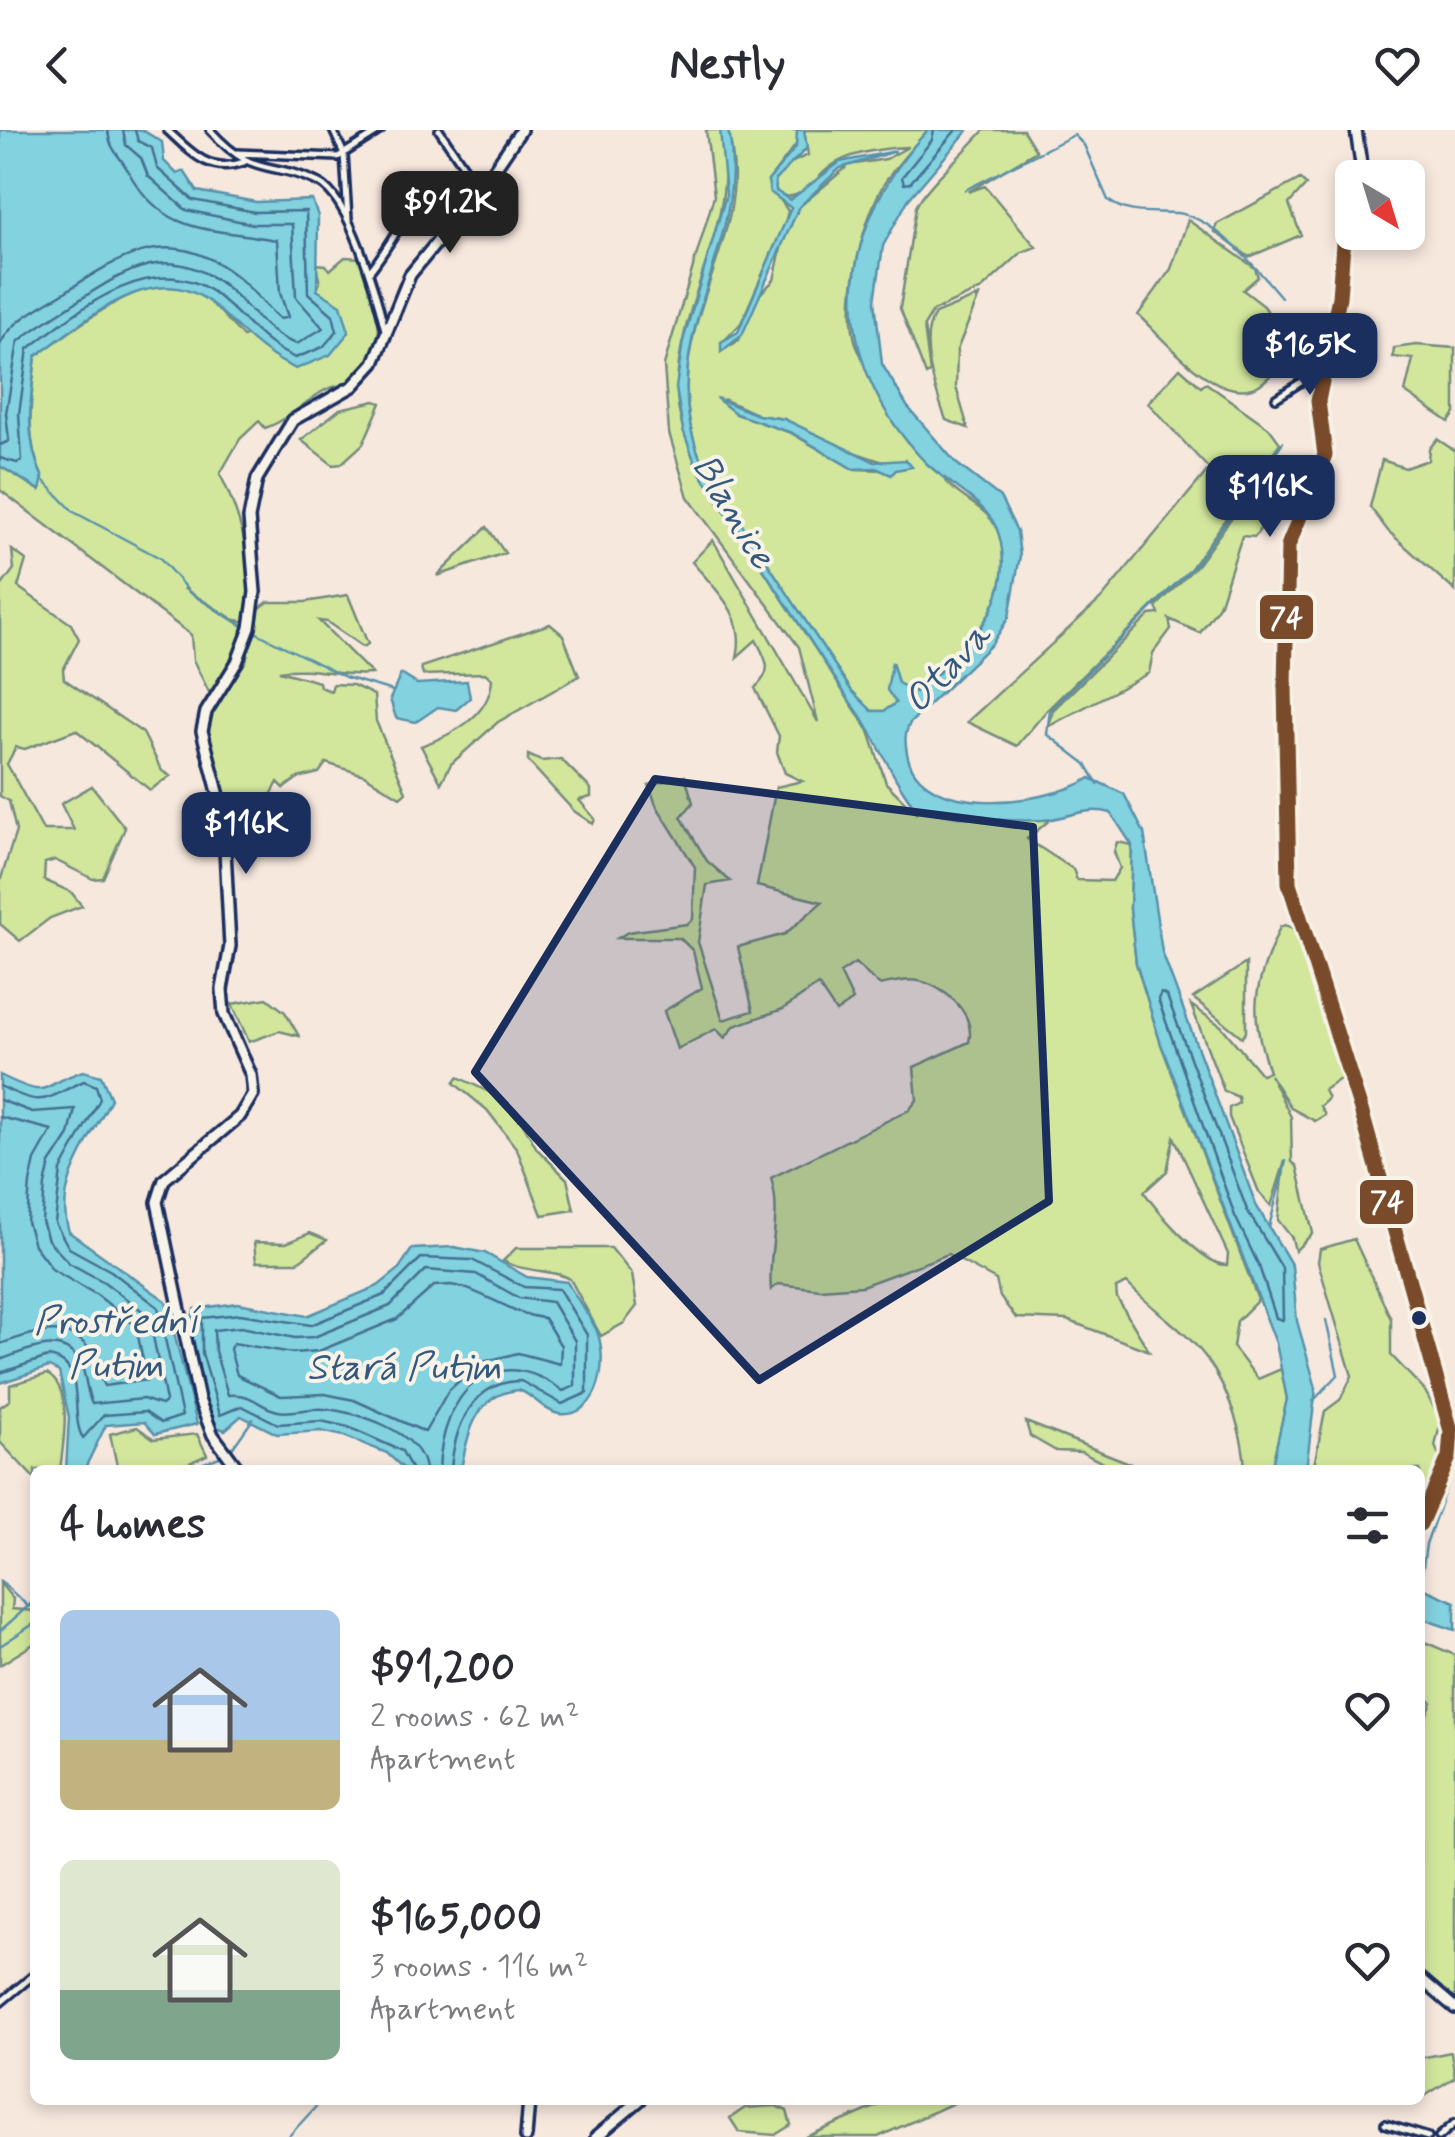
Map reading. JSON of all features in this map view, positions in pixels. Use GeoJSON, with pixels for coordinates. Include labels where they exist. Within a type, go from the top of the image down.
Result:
{"type":"FeatureCollection","features":[{"type":"Feature","properties":{"kind":"main road"},"geometry":{"type":"LineString","coordinates":[[236,1465],[213,1435],[199,1400],[158,1202],[164,1180],[240,1116],[253,1094],[252,1075],[224,1014],[222,990],[230,946],[223,811],[202,741],[203,721],[237,662],[250,628],[255,592],[250,518],[265,460],[293,420],[362,379],[374,363],[410,274],[480,190],[521,130]]}},
{"type":"Feature","properties":{"kind":"main road"},"geometry":{"type":"LineString","coordinates":[[1356,130],[1361,160]]}},
{"type":"Feature","properties":{"kind":"main road"},"geometry":{"type":"LineString","coordinates":[[1344,250],[1342,281],[1318,412],[1325,455],[1287,556],[1290,883],[1361,1110],[1450,1431],[1449,1457],[1425,1512]]}},
{"type":"Feature","properties":{"kind":"main road"},"geometry":{"type":"LineString","coordinates":[[1425,1982],[1455,2008]]}},
{"type":"Feature","properties":{"kind":"main road"},"geometry":{"type":"LineString","coordinates":[[526,2137],[529,2105]]}},
{"type":"Feature","properties":{"kind":"main road"},"geometry":{"type":"LineString","coordinates":[[596,2137],[634,2105]]}},
{"type":"Feature","properties":{"kind":"street"},"geometry":{"type":"LineString","coordinates":[[166,130],[209,166],[226,168],[246,158],[344,154],[381,130]]}},
{"type":"Feature","properties":{"kind":"street"},"geometry":{"type":"LineString","coordinates":[[210,130],[234,153],[322,184],[362,256],[386,333]]}},
{"type":"Feature","properties":{"kind":"street"},"geometry":{"type":"LineString","coordinates":[[333,130],[344,154],[346,222]]}},
{"type":"Feature","properties":{"kind":"street"},"geometry":{"type":"LineString","coordinates":[[439,130],[469,180],[480,190]]}},
{"type":"Feature","properties":{"kind":"street"},"geometry":{"type":"LineString","coordinates":[[369,273],[419,198],[448,184],[469,180]]}},
{"type":"Feature","properties":{"kind":"street"},"geometry":{"type":"LineString","coordinates":[[362,256],[380,259]]}},
{"type":"Feature","properties":{"kind":"street"},"geometry":{"type":"LineString","coordinates":[[379,306],[395,304]]}},
{"type":"Feature","properties":{"kind":"street"},"geometry":{"type":"LineString","coordinates":[[1276,398],[1325,367]]}},
{"type":"Feature","properties":{"kind":"street"},"geometry":{"type":"LineString","coordinates":[[0,2004],[30,1978]]}},
{"type":"Feature","properties":{"kind":"street"},"geometry":{"type":"LineString","coordinates":[[1385,2124],[1428,2137]]}},
{"type":"Feature","properties":{"kind":"street"},"geometry":{"type":"LineString","coordinates":[[1439,2137],[1455,2124]]}},
{"type":"Feature","properties":{"kind":"highlighted area"},"geometry":{"type":"Polygon","coordinates":[[[655,779],[1033,827],[1049,1201],[759,1380],[475,1072],[655,779]]]}},
{"type":"Feature","properties":{"kind":"green space"},"geometry":{"type":"Polygon","coordinates":[[[706,130],[720,130],[725,171],[722,203],[687,324],[677,387],[686,439],[697,468],[869,731],[886,783],[916,813],[917,810],[958,817],[1051,819],[1027,839],[1073,869],[1077,880],[1112,881],[1120,868],[1114,852],[1117,842],[1132,845],[1130,909],[1136,963],[1161,1044],[1258,1300],[1237,1321],[1233,1347],[1258,1379],[1281,1369],[1287,1399],[1272,1465],[1245,1465],[1238,1427],[1215,1371],[1189,1339],[1127,1283],[1116,1288],[1117,1298],[1149,1351],[1067,1320],[1016,1318],[1000,1297],[996,1280],[948,1254],[862,1286],[820,1289],[778,1284],[771,1290],[776,1207],[771,1178],[909,1110],[917,1100],[914,1067],[969,1042],[970,1031],[963,1011],[938,989],[915,980],[879,985],[855,963],[840,973],[853,1000],[836,1012],[818,985],[783,1009],[734,1026],[725,1038],[716,1029],[677,1049],[664,1011],[702,988],[693,951],[680,938],[618,938],[628,932],[687,924],[693,919],[695,867],[656,805],[649,785],[685,776],[693,803],[681,817],[707,861],[730,881],[707,885],[698,942],[723,1020],[753,1011],[738,947],[785,934],[822,902],[757,886],[776,787],[802,781],[785,773],[777,752],[779,736],[755,688],[767,670],[756,640],[737,657],[739,642],[734,617],[692,562],[713,540],[818,722],[799,647],[688,497],[669,433],[664,365],[714,196],[706,130]],[[1174,1137],[1167,1171],[1144,1192],[1194,1247],[1217,1263],[1227,1265],[1228,1254],[1174,1137]]]}},
{"type":"Feature","properties":{"kind":"green space"},"geometry":{"type":"Polygon","coordinates":[[[727,130],[797,130],[798,142],[768,181],[788,211],[785,223],[741,323],[723,342],[722,351],[738,341],[759,295],[774,280],[782,244],[799,207],[849,165],[886,159],[908,147],[858,154],[830,167],[797,195],[783,196],[776,191],[775,180],[788,164],[808,155],[804,130],[928,130],[889,177],[868,219],[853,286],[853,329],[862,357],[946,481],[995,525],[1003,559],[994,605],[982,625],[950,661],[914,692],[898,683],[892,662],[897,703],[884,711],[871,711],[851,690],[703,465],[689,417],[687,373],[695,331],[730,211],[734,171],[727,130]],[[723,399],[736,414],[791,433],[853,469],[883,470],[884,462],[841,448],[784,419],[758,415],[723,399]]]}},
{"type":"Feature","properties":{"kind":"green space"},"geometry":{"type":"Polygon","coordinates":[[[984,130],[1023,130],[1036,151],[968,192],[985,186],[1036,247],[1022,252],[982,289],[933,311],[924,326],[930,373],[926,375],[900,308],[916,207],[984,130]]]}},
{"type":"Feature","properties":{"kind":"green space"},"geometry":{"type":"Polygon","coordinates":[[[1300,179],[1306,185],[1289,204],[1301,235],[1249,257],[1214,231],[1217,224],[1300,179]]]}},
{"type":"Feature","properties":{"kind":"green space"},"geometry":{"type":"Polygon","coordinates":[[[1188,220],[1255,268],[1258,277],[1243,290],[1264,306],[1283,335],[1262,351],[1277,369],[1255,387],[1237,389],[1206,377],[1138,315],[1171,269],[1188,220]]]}},
{"type":"Feature","properties":{"kind":"green space"},"geometry":{"type":"Polygon","coordinates":[[[345,257],[361,258],[379,322],[374,352],[366,366],[349,382],[325,390],[273,425],[265,428],[259,421],[240,439],[220,474],[241,527],[250,584],[247,622],[234,619],[244,626],[243,639],[211,696],[193,660],[191,635],[0,490],[0,466],[39,490],[43,478],[31,434],[36,356],[131,295],[172,285],[205,298],[243,337],[333,303],[317,290],[320,282],[315,264],[326,265],[330,270],[345,257]]]}},
{"type":"Feature","properties":{"kind":"green space"},"geometry":{"type":"Polygon","coordinates":[[[979,296],[957,350],[956,387],[968,428],[946,420],[930,366],[928,338],[935,314],[979,296]]]}},
{"type":"Feature","properties":{"kind":"green space"},"geometry":{"type":"Polygon","coordinates":[[[1394,348],[1455,348],[1455,413],[1449,422],[1405,392],[1413,359],[1393,357],[1394,348]]]}},
{"type":"Feature","properties":{"kind":"green space"},"geometry":{"type":"Polygon","coordinates":[[[1180,368],[1201,387],[1206,383],[1269,428],[1280,443],[1189,571],[1047,710],[1017,746],[967,722],[1101,599],[1209,469],[1148,403],[1180,368]]]}},
{"type":"Feature","properties":{"kind":"green space"},"geometry":{"type":"Polygon","coordinates":[[[381,403],[363,444],[341,464],[333,465],[301,440],[340,409],[381,403]]]}},
{"type":"Feature","properties":{"kind":"green space"},"geometry":{"type":"Polygon","coordinates":[[[1437,439],[1455,451],[1455,591],[1388,531],[1370,507],[1382,460],[1405,468],[1428,460],[1429,449],[1437,439]]]}},
{"type":"Feature","properties":{"kind":"green space"},"geometry":{"type":"Polygon","coordinates":[[[1261,477],[1279,489],[1276,496],[1280,498],[1255,537],[1242,536],[1219,606],[1200,633],[1169,619],[1171,629],[1153,653],[1149,673],[1049,726],[1053,710],[1150,615],[1159,614],[1156,607],[1198,564],[1261,477]]]}},
{"type":"Feature","properties":{"kind":"green space"},"geometry":{"type":"Polygon","coordinates":[[[487,527],[505,553],[437,576],[487,527]]]}},
{"type":"Feature","properties":{"kind":"green space"},"geometry":{"type":"Polygon","coordinates":[[[12,550],[26,560],[18,587],[71,624],[79,639],[63,670],[64,679],[143,733],[162,771],[170,776],[150,790],[76,730],[25,749],[16,747],[7,764],[43,830],[74,830],[61,804],[92,786],[125,828],[103,878],[93,879],[55,860],[45,863],[44,880],[71,892],[82,906],[50,918],[20,941],[0,924],[0,882],[16,831],[9,801],[0,796],[0,588],[14,569],[12,550]]]}},
{"type":"Feature","properties":{"kind":"green space"},"geometry":{"type":"Polygon","coordinates":[[[348,595],[368,644],[363,647],[327,622],[319,621],[372,674],[279,671],[319,682],[320,687],[331,691],[333,684],[353,685],[374,695],[376,721],[406,792],[400,797],[364,775],[326,763],[319,773],[298,778],[284,788],[278,782],[254,827],[236,848],[230,840],[207,727],[215,706],[246,661],[256,611],[268,602],[305,602],[348,595]]]}},
{"type":"Feature","properties":{"kind":"green space"},"geometry":{"type":"Polygon","coordinates":[[[550,624],[563,635],[579,676],[498,722],[451,764],[441,783],[421,746],[456,730],[477,714],[490,692],[492,679],[485,673],[423,675],[421,667],[550,624]]]}},
{"type":"Feature","properties":{"kind":"green space"},"geometry":{"type":"Polygon","coordinates":[[[528,755],[541,761],[561,759],[591,789],[591,797],[579,800],[595,819],[593,824],[574,811],[528,761],[528,755]]]}},
{"type":"Feature","properties":{"kind":"green space"},"geometry":{"type":"Polygon","coordinates":[[[1280,927],[1293,928],[1302,945],[1346,1075],[1324,1090],[1328,1099],[1320,1106],[1325,1115],[1315,1121],[1291,1108],[1270,1075],[1291,1117],[1292,1162],[1297,1166],[1313,1233],[1295,1251],[1292,1238],[1278,1220],[1285,1161],[1271,1206],[1259,1192],[1229,1117],[1229,1108],[1239,1103],[1238,1097],[1224,1091],[1191,1005],[1221,1026],[1261,1074],[1269,1072],[1258,1030],[1257,998],[1271,948],[1280,927]]]}},
{"type":"Feature","properties":{"kind":"green space"},"geometry":{"type":"Polygon","coordinates":[[[1246,963],[1246,1032],[1242,1037],[1193,998],[1246,963]]]}},
{"type":"Feature","properties":{"kind":"green space"},"geometry":{"type":"Polygon","coordinates":[[[267,998],[285,1012],[299,1036],[279,1031],[249,1042],[232,1004],[267,998]]]}},
{"type":"Feature","properties":{"kind":"green space"},"geometry":{"type":"Polygon","coordinates":[[[458,1077],[499,1097],[524,1125],[537,1149],[567,1179],[574,1210],[542,1215],[517,1149],[487,1110],[454,1083],[458,1077]]]}},
{"type":"Feature","properties":{"kind":"green space"},"geometry":{"type":"Polygon","coordinates":[[[310,1233],[327,1240],[298,1262],[256,1262],[254,1242],[286,1243],[310,1233]]]}},
{"type":"Feature","properties":{"kind":"green space"},"geometry":{"type":"Polygon","coordinates":[[[1354,1239],[1391,1319],[1391,1355],[1425,1391],[1441,1421],[1435,1446],[1441,1460],[1425,1490],[1425,1465],[1314,1465],[1325,1411],[1340,1400],[1352,1376],[1318,1262],[1320,1249],[1354,1239]]]}},
{"type":"Feature","properties":{"kind":"green space"},"geometry":{"type":"Polygon","coordinates":[[[516,1248],[611,1248],[632,1274],[637,1306],[624,1323],[601,1336],[570,1279],[503,1261],[516,1248]]]}},
{"type":"Feature","properties":{"kind":"green space"},"geometry":{"type":"Polygon","coordinates":[[[47,1374],[55,1381],[61,1391],[65,1418],[61,1465],[30,1465],[30,1474],[0,1442],[0,1407],[10,1400],[10,1385],[47,1374]]]}},
{"type":"Feature","properties":{"kind":"green space"},"geometry":{"type":"Polygon","coordinates":[[[1026,1422],[1134,1465],[1107,1465],[1081,1452],[1056,1451],[1030,1436],[1026,1422]]]}},
{"type":"Feature","properties":{"kind":"green space"},"geometry":{"type":"Polygon","coordinates":[[[137,1427],[154,1439],[197,1434],[207,1455],[185,1465],[117,1465],[110,1434],[137,1427]]]}},
{"type":"Feature","properties":{"kind":"green space"},"geometry":{"type":"Polygon","coordinates":[[[0,1583],[13,1599],[12,1609],[30,1611],[30,1646],[0,1665],[0,1583]]]}},
{"type":"Feature","properties":{"kind":"green space"},"geometry":{"type":"Polygon","coordinates":[[[1425,1642],[1455,1655],[1455,2002],[1425,1975],[1425,1716],[1432,1702],[1425,1698],[1425,1642]]]}},
{"type":"Feature","properties":{"kind":"green space"},"geometry":{"type":"Polygon","coordinates":[[[1451,2052],[1455,2077],[1425,2096],[1425,2057],[1451,2052]]]}},
{"type":"Feature","properties":{"kind":"green space"},"geometry":{"type":"Polygon","coordinates":[[[880,2105],[949,2105],[878,2137],[806,2137],[880,2105]]]}},
{"type":"Feature","properties":{"kind":"green space"},"geometry":{"type":"Polygon","coordinates":[[[776,2106],[787,2111],[791,2125],[775,2135],[739,2132],[730,2118],[745,2108],[776,2106]]]}},
{"type":"Feature","properties":{"kind":"water"},"geometry":{"type":"Polygon","coordinates":[[[0,130],[142,130],[162,142],[164,161],[177,174],[184,171],[197,191],[256,202],[312,200],[318,216],[317,290],[341,305],[349,332],[330,355],[296,369],[261,348],[212,304],[190,291],[167,287],[121,299],[36,356],[30,418],[33,449],[43,478],[40,490],[0,466],[0,130]]]}},
{"type":"Feature","properties":{"kind":"water"},"geometry":{"type":"Polygon","coordinates":[[[720,130],[727,130],[730,137],[732,181],[725,222],[692,340],[687,379],[689,421],[703,465],[851,690],[872,711],[884,711],[896,703],[887,690],[892,662],[898,683],[915,692],[968,644],[982,626],[1001,583],[1003,560],[994,524],[978,504],[925,462],[893,422],[870,381],[857,338],[853,296],[859,253],[873,211],[896,170],[928,130],[968,130],[908,200],[883,246],[875,301],[882,364],[907,406],[956,463],[1000,497],[1017,531],[1020,556],[1009,617],[992,644],[910,723],[907,753],[916,775],[934,789],[959,798],[1017,800],[1045,795],[1090,778],[1124,794],[1144,833],[1162,952],[1256,1205],[1292,1266],[1297,1321],[1316,1388],[1307,1465],[1272,1465],[1287,1399],[1276,1343],[1161,1044],[1136,963],[1130,909],[1132,845],[1111,813],[1102,811],[1027,820],[917,810],[869,729],[697,468],[683,430],[676,388],[683,341],[726,195],[720,130]]]}},
{"type":"Feature","properties":{"kind":"water"},"geometry":{"type":"Polygon","coordinates":[[[797,130],[804,130],[807,148],[775,180],[776,191],[790,200],[840,162],[896,151],[840,168],[799,207],[742,335],[721,352],[721,342],[738,332],[791,208],[770,192],[768,181],[796,147],[797,130]]]}},
{"type":"Feature","properties":{"kind":"water"},"geometry":{"type":"Polygon","coordinates":[[[716,398],[758,415],[784,419],[875,462],[906,460],[912,467],[891,475],[876,468],[853,469],[792,433],[736,414],[716,398]]]}},
{"type":"Feature","properties":{"kind":"water"},"geometry":{"type":"Polygon","coordinates":[[[401,674],[417,684],[467,681],[470,698],[456,710],[438,707],[416,722],[396,718],[390,699],[401,674]]]}},
{"type":"Feature","properties":{"kind":"water","name":"Prostřední Putim"},"geometry":{"type":"Polygon","coordinates":[[[83,1071],[101,1076],[111,1099],[70,1179],[65,1214],[69,1232],[166,1301],[197,1424],[155,1434],[144,1422],[106,1425],[86,1465],[66,1465],[69,1417],[59,1372],[49,1367],[0,1383],[0,1075],[37,1089],[83,1071]]]}},
{"type":"Feature","properties":{"kind":"water","name":"Stará Putim"},"geometry":{"type":"Polygon","coordinates":[[[454,1247],[485,1253],[527,1277],[567,1282],[600,1341],[601,1370],[593,1397],[573,1413],[559,1414],[519,1390],[504,1393],[483,1407],[476,1418],[462,1465],[400,1465],[387,1453],[344,1436],[321,1431],[277,1434],[241,1416],[225,1430],[213,1426],[191,1352],[195,1309],[238,1303],[307,1316],[378,1286],[398,1270],[412,1249],[454,1247]]]}},
{"type":"Feature","properties":{"kind":"water"},"geometry":{"type":"Polygon","coordinates":[[[1425,1589],[1455,1602],[1455,1630],[1425,1620],[1425,1589]]]}},
{"type":"Feature","properties":{"kind":"waterway"},"geometry":{"type":"LineString","coordinates":[[965,190],[1074,135],[1084,145],[1108,200],[1132,211],[1177,213],[1206,224],[1235,246],[1281,297]]}},
{"type":"Feature","properties":{"kind":"waterway"},"geometry":{"type":"LineString","coordinates":[[1098,784],[1086,764],[1047,734],[1050,710],[1194,566],[1283,442]]}},
{"type":"Feature","properties":{"kind":"waterway"},"geometry":{"type":"LineString","coordinates":[[41,478],[74,512],[160,558],[190,593],[246,628]]}},
{"type":"Feature","properties":{"kind":"waterway"},"geometry":{"type":"LineString","coordinates":[[253,631],[345,677],[393,691]]}},
{"type":"Feature","properties":{"kind":"waterway"},"geometry":{"type":"LineString","coordinates":[[1269,1227],[1286,1161]]}},
{"type":"Feature","properties":{"kind":"waterway"},"geometry":{"type":"LineString","coordinates":[[1313,1401],[1338,1375],[1326,1320]]}},
{"type":"Feature","properties":{"kind":"waterway"},"geometry":{"type":"LineString","coordinates":[[229,1453],[253,1419]]}},
{"type":"Feature","properties":{"kind":"waterway"},"geometry":{"type":"LineString","coordinates":[[199,1465],[222,1456]]}},
{"type":"Feature","properties":{"kind":"waterway"},"geometry":{"type":"LineString","coordinates":[[1425,1552],[1455,1463]]}},
{"type":"Feature","properties":{"kind":"waterway"},"geometry":{"type":"LineString","coordinates":[[0,1581],[29,1607]]}},
{"type":"Feature","properties":{"kind":"waterway"},"geometry":{"type":"LineString","coordinates":[[0,1631],[30,1604]]}},
{"type":"Feature","properties":{"kind":"waterway"},"geometry":{"type":"LineString","coordinates":[[0,1646],[30,1626]]}},
{"type":"Feature","properties":{"kind":"waterway"},"geometry":{"type":"LineString","coordinates":[[288,2137],[317,2105]]}},
{"type":"Feature","properties":{"kind":"transit line","name":"74"},"geometry":{"type":"LineString","coordinates":[[1343,250],[1339,297],[1318,401],[1325,455],[1288,546],[1285,686],[1289,883],[1361,1110],[1451,1431],[1449,1457],[1425,1512]]}},
{"type":"Feature","properties":{"kind":"water label","name":"Blanice"},"geometry":{"type":"Point","coordinates":[733,512]}},
{"type":"Feature","properties":{"kind":"water label","name":"Otava"},"geometry":{"type":"Point","coordinates":[948,669]}}]}
